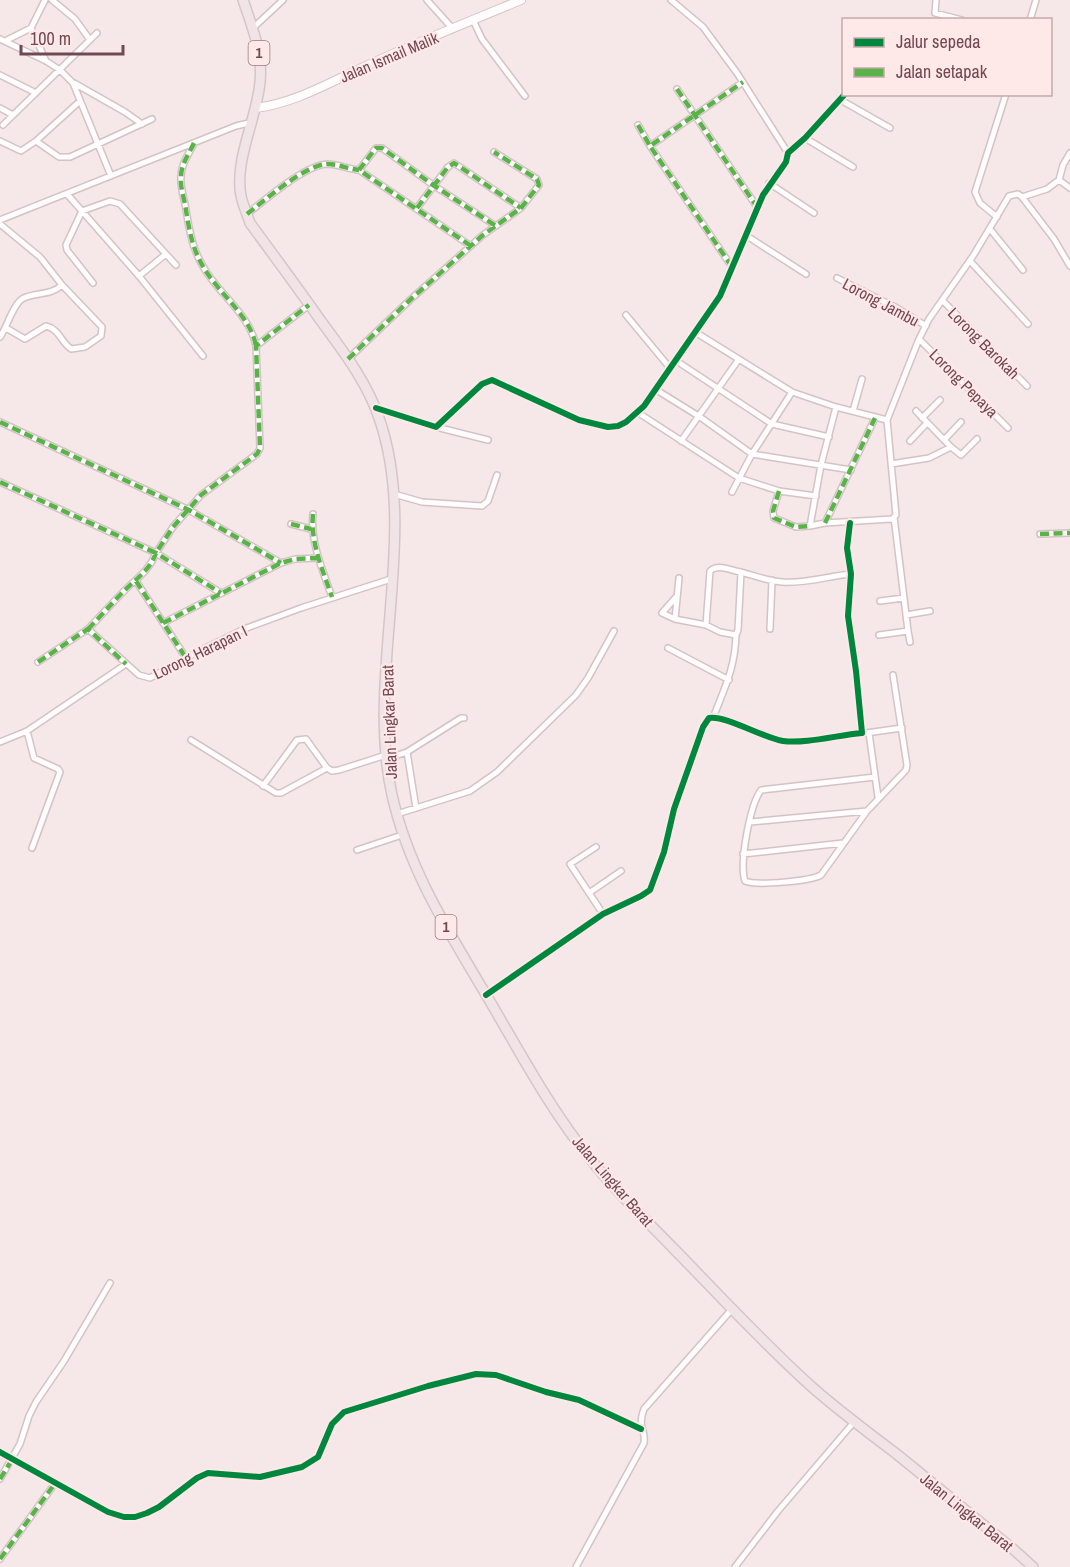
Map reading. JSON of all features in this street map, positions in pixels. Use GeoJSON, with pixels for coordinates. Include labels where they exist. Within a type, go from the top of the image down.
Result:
{"type":"FeatureCollection","features":[{"type":"Feature","properties":{"kind":"highway","name":"Jalan Lingkar Barat"},"geometry":{"type":"LineString","coordinates":[[243,0],[253,28],[260,59],[261,81],[241,167],[240,195],[250,223],[348,359],[376,408],[386,442],[394,494],[385,688],[386,757],[402,835],[424,886],[466,963],[549,1102],[592,1161],[621,1194],[811,1386],[1033,1567]]}},
{"type":"Feature","properties":{"kind":"main road","name":"Jalan Ismail Malik"},"geometry":{"type":"LineString","coordinates":[[256,108],[273,106],[309,93],[370,64],[521,0]]}},
{"type":"Feature","properties":{"kind":"street"},"geometry":{"type":"LineString","coordinates":[[3,40],[31,28],[45,0]]}},
{"type":"Feature","properties":{"kind":"street"},"geometry":{"type":"LineString","coordinates":[[52,0],[75,19],[90,40]]}},
{"type":"Feature","properties":{"kind":"street"},"geometry":{"type":"LineString","coordinates":[[253,28],[283,0]]}},
{"type":"Feature","properties":{"kind":"street"},"geometry":{"type":"LineString","coordinates":[[427,0],[453,29]]}},
{"type":"Feature","properties":{"kind":"street"},"geometry":{"type":"LineString","coordinates":[[671,0],[703,27],[743,82],[788,153]]}},
{"type":"Feature","properties":{"kind":"street"},"geometry":{"type":"LineString","coordinates":[[936,0],[935,13],[954,18]]}},
{"type":"Feature","properties":{"kind":"street"},"geometry":{"type":"LineString","coordinates":[[1031,18],[1036,0]]}},
{"type":"Feature","properties":{"kind":"street"},"geometry":{"type":"LineString","coordinates":[[473,20],[482,39],[525,96]]}},
{"type":"Feature","properties":{"kind":"street"},"geometry":{"type":"LineString","coordinates":[[31,28],[46,61]]}},
{"type":"Feature","properties":{"kind":"street"},"geometry":{"type":"LineString","coordinates":[[3,125],[96,33]]}},
{"type":"Feature","properties":{"kind":"street"},"geometry":{"type":"LineString","coordinates":[[3,40],[46,61],[60,70],[73,83],[142,124]]}},
{"type":"Feature","properties":{"kind":"street"},"geometry":{"type":"LineString","coordinates":[[0,75],[36,93]]}},
{"type":"Feature","properties":{"kind":"street"},"geometry":{"type":"LineString","coordinates":[[650,146],[697,116],[743,82]]}},
{"type":"Feature","properties":{"kind":"street"},"geometry":{"type":"LineString","coordinates":[[73,83],[111,176]]}},
{"type":"Feature","properties":{"kind":"street"},"geometry":{"type":"LineString","coordinates":[[677,89],[757,207]]}},
{"type":"Feature","properties":{"kind":"street"},"geometry":{"type":"LineString","coordinates":[[436,427],[482,384],[492,380],[579,420],[597,425],[618,426],[638,412],[720,296],[747,236],[757,207],[769,183],[786,162],[788,153],[805,138],[843,96]]}},
{"type":"Feature","properties":{"kind":"street"},"geometry":{"type":"LineString","coordinates":[[997,217],[980,203],[975,192],[1005,96]]}},
{"type":"Feature","properties":{"kind":"street"},"geometry":{"type":"LineString","coordinates":[[839,99],[890,128]]}},
{"type":"Feature","properties":{"kind":"street"},"geometry":{"type":"LineString","coordinates":[[0,141],[21,151],[36,141],[80,101]]}},
{"type":"Feature","properties":{"kind":"street"},"geometry":{"type":"LineString","coordinates":[[0,108],[14,115]]}},
{"type":"Feature","properties":{"kind":"street"},"geometry":{"type":"LineString","coordinates":[[36,141],[59,157],[70,157],[152,119]]}},
{"type":"Feature","properties":{"kind":"street"},"geometry":{"type":"LineString","coordinates":[[6,328],[25,339],[50,327],[71,350],[85,347],[100,336],[102,327],[62,285],[40,257],[0,222],[236,126],[253,122]]}},
{"type":"Feature","properties":{"kind":"street"},"geometry":{"type":"LineString","coordinates":[[638,125],[732,267]]}},
{"type":"Feature","properties":{"kind":"street"},"geometry":{"type":"LineString","coordinates":[[805,138],[853,167]]}},
{"type":"Feature","properties":{"kind":"street"},"geometry":{"type":"LineString","coordinates":[[38,662],[88,629],[149,568],[173,526],[211,486],[257,454],[259,450],[254,337],[248,324],[206,272],[193,247],[180,177],[183,163],[195,143]]}},
{"type":"Feature","properties":{"kind":"street"},"geometry":{"type":"LineString","coordinates":[[359,170],[376,148],[380,147],[496,225]]}},
{"type":"Feature","properties":{"kind":"street"},"geometry":{"type":"LineString","coordinates":[[348,359],[411,298],[496,225],[521,208],[534,193],[539,182],[494,152]]}},
{"type":"Feature","properties":{"kind":"street"},"geometry":{"type":"LineString","coordinates":[[1022,197],[1047,189],[1059,180],[1063,165],[1070,153]]}},
{"type":"Feature","properties":{"kind":"street"},"geometry":{"type":"LineString","coordinates":[[417,208],[448,167],[455,163],[521,208]]}},
{"type":"Feature","properties":{"kind":"street"},"geometry":{"type":"LineString","coordinates":[[247,214],[288,182],[324,164],[338,165],[359,170],[471,246]]}},
{"type":"Feature","properties":{"kind":"street"},"geometry":{"type":"LineString","coordinates":[[1059,180],[1070,188]]}},
{"type":"Feature","properties":{"kind":"street"},"geometry":{"type":"LineString","coordinates":[[769,183],[814,213]]}},
{"type":"Feature","properties":{"kind":"street"},"geometry":{"type":"LineString","coordinates":[[67,194],[139,276],[202,356]]}},
{"type":"Feature","properties":{"kind":"street"},"geometry":{"type":"LineString","coordinates":[[910,642],[894,518],[896,515],[887,420],[919,339],[1009,196],[1018,194],[1022,197],[1054,239],[1070,266]]}},
{"type":"Feature","properties":{"kind":"street"},"geometry":{"type":"LineString","coordinates":[[93,283],[67,250],[66,245],[82,211],[110,201],[117,202],[176,265]]}},
{"type":"Feature","properties":{"kind":"street"},"geometry":{"type":"LineString","coordinates":[[990,229],[1023,270]]}},
{"type":"Feature","properties":{"kind":"street"},"geometry":{"type":"LineString","coordinates":[[747,236],[806,274]]}},
{"type":"Feature","properties":{"kind":"street"},"geometry":{"type":"LineString","coordinates":[[139,276],[166,254]]}},
{"type":"Feature","properties":{"kind":"street"},"geometry":{"type":"LineString","coordinates":[[969,261],[1028,324]]}},
{"type":"Feature","properties":{"kind":"street","name":"Lorong Jambu"},"geometry":{"type":"LineString","coordinates":[[837,278],[895,307],[926,326]]}},
{"type":"Feature","properties":{"kind":"street"},"geometry":{"type":"LineString","coordinates":[[0,337],[14,309],[22,299],[52,291],[62,285]]}},
{"type":"Feature","properties":{"kind":"street","name":"Lorong Barokah"},"geometry":{"type":"LineString","coordinates":[[942,300],[1027,386]]}},
{"type":"Feature","properties":{"kind":"street"},"geometry":{"type":"LineString","coordinates":[[256,346],[309,305]]}},
{"type":"Feature","properties":{"kind":"street"},"geometry":{"type":"LineString","coordinates":[[626,315],[670,368]]}},
{"type":"Feature","properties":{"kind":"street"},"geometry":{"type":"LineString","coordinates":[[696,332],[792,392],[836,407],[887,420]]}},
{"type":"Feature","properties":{"kind":"street","name":"Lorong Pepaya"},"geometry":{"type":"LineString","coordinates":[[919,339],[1008,428]]}},
{"type":"Feature","properties":{"kind":"street"},"geometry":{"type":"LineString","coordinates":[[681,441],[739,359]]}},
{"type":"Feature","properties":{"kind":"street"},"geometry":{"type":"LineString","coordinates":[[675,360],[772,424],[829,437]]}},
{"type":"Feature","properties":{"kind":"street"},"geometry":{"type":"LineString","coordinates":[[853,411],[862,379]]}},
{"type":"Feature","properties":{"kind":"street"},"geometry":{"type":"LineString","coordinates":[[655,389],[752,454],[851,470]]}},
{"type":"Feature","properties":{"kind":"street"},"geometry":{"type":"LineString","coordinates":[[732,492],[752,454],[792,392]]}},
{"type":"Feature","properties":{"kind":"street"},"geometry":{"type":"LineString","coordinates":[[922,418],[940,400]]}},
{"type":"Feature","properties":{"kind":"street"},"geometry":{"type":"LineString","coordinates":[[810,526],[821,465],[836,407]]}},
{"type":"Feature","properties":{"kind":"street"},"geometry":{"type":"LineString","coordinates":[[376,408],[488,440]]}},
{"type":"Feature","properties":{"kind":"street"},"geometry":{"type":"LineString","coordinates":[[916,411],[961,455],[977,439]]}},
{"type":"Feature","properties":{"kind":"street"},"geometry":{"type":"LineString","coordinates":[[638,412],[739,478],[779,491],[816,496]]}},
{"type":"Feature","properties":{"kind":"street"},"geometry":{"type":"LineString","coordinates":[[825,523],[875,418]]}},
{"type":"Feature","properties":{"kind":"street"},"geometry":{"type":"LineString","coordinates":[[0,422],[189,510],[280,563]]}},
{"type":"Feature","properties":{"kind":"street"},"geometry":{"type":"LineString","coordinates":[[944,440],[961,422]]}},
{"type":"Feature","properties":{"kind":"street"},"geometry":{"type":"LineString","coordinates":[[910,441],[927,423]]}},
{"type":"Feature","properties":{"kind":"street"},"geometry":{"type":"LineString","coordinates":[[891,465],[929,458],[951,447]]}},
{"type":"Feature","properties":{"kind":"street"},"geometry":{"type":"LineString","coordinates":[[394,494],[422,502],[482,506],[488,501],[497,475]]}},
{"type":"Feature","properties":{"kind":"street"},"geometry":{"type":"LineString","coordinates":[[0,482],[156,554],[184,573],[221,593]]}},
{"type":"Feature","properties":{"kind":"street"},"geometry":{"type":"LineString","coordinates":[[779,491],[773,511],[774,518],[796,527],[894,518]]}},
{"type":"Feature","properties":{"kind":"street"},"geometry":{"type":"LineString","coordinates":[[313,514],[311,529],[318,558],[332,597]]}},
{"type":"Feature","properties":{"kind":"street"},"geometry":{"type":"LineString","coordinates":[[850,522],[847,548],[851,574],[848,616],[865,733],[878,797]]}},
{"type":"Feature","properties":{"kind":"street"},"geometry":{"type":"LineString","coordinates":[[291,524],[311,529]]}},
{"type":"Feature","properties":{"kind":"street"},"geometry":{"type":"LineString","coordinates":[[1040,534],[1070,533]]}},
{"type":"Feature","properties":{"kind":"street"},"geometry":{"type":"LineString","coordinates":[[163,623],[280,563],[295,559],[318,558]]}},
{"type":"Feature","properties":{"kind":"street"},"geometry":{"type":"LineString","coordinates":[[706,625],[710,571],[717,567],[779,582],[797,582],[851,574]]}},
{"type":"Feature","properties":{"kind":"street"},"geometry":{"type":"LineString","coordinates":[[713,718],[729,680],[735,653],[741,572]]}},
{"type":"Feature","properties":{"kind":"street"},"geometry":{"type":"LineString","coordinates":[[675,619],[679,578]]}},
{"type":"Feature","properties":{"kind":"street","name":"Lorong Harapan I"},"geometry":{"type":"LineString","coordinates":[[0,742],[27,731],[126,663],[139,675],[150,678],[244,629],[332,597],[391,579]]}},
{"type":"Feature","properties":{"kind":"street"},"geometry":{"type":"LineString","coordinates":[[770,629],[772,580]]}},
{"type":"Feature","properties":{"kind":"street"},"geometry":{"type":"LineString","coordinates":[[136,581],[186,658]]}},
{"type":"Feature","properties":{"kind":"street"},"geometry":{"type":"LineString","coordinates":[[677,595],[662,613],[675,619],[706,625],[720,632],[736,635]]}},
{"type":"Feature","properties":{"kind":"street"},"geometry":{"type":"LineString","coordinates":[[880,601],[904,598]]}},
{"type":"Feature","properties":{"kind":"street"},"geometry":{"type":"LineString","coordinates":[[906,615],[930,611]]}},
{"type":"Feature","properties":{"kind":"street"},"geometry":{"type":"LineString","coordinates":[[88,629],[126,663]]}},
{"type":"Feature","properties":{"kind":"street"},"geometry":{"type":"LineString","coordinates":[[397,814],[477,787],[512,758],[576,695],[614,631]]}},
{"type":"Feature","properties":{"kind":"street"},"geometry":{"type":"LineString","coordinates":[[879,635],[908,631]]}},
{"type":"Feature","properties":{"kind":"street"},"geometry":{"type":"LineString","coordinates":[[668,648],[729,680]]}},
{"type":"Feature","properties":{"kind":"street"},"geometry":{"type":"LineString","coordinates":[[875,777],[764,789],[757,797],[750,822],[743,854],[743,879],[747,883],[808,879],[821,874],[878,797],[907,768],[893,675]]}},
{"type":"Feature","properties":{"kind":"street"},"geometry":{"type":"LineString","coordinates":[[263,786],[297,740],[301,738],[306,739],[327,768],[332,771],[407,752],[464,718]]}},
{"type":"Feature","properties":{"kind":"street"},"geometry":{"type":"LineString","coordinates":[[486,995],[603,914],[641,896],[652,886],[664,852],[674,809],[705,721],[713,718],[767,737],[789,742],[902,728]]}},
{"type":"Feature","properties":{"kind":"street"},"geometry":{"type":"LineString","coordinates":[[27,731],[34,758],[60,772],[33,848]]}},
{"type":"Feature","properties":{"kind":"street"},"geometry":{"type":"LineString","coordinates":[[190,740],[276,793],[281,793],[327,768]]}},
{"type":"Feature","properties":{"kind":"street"},"geometry":{"type":"LineString","coordinates":[[407,752],[416,808]]}},
{"type":"Feature","properties":{"kind":"street"},"geometry":{"type":"LineString","coordinates":[[750,822],[867,811]]}},
{"type":"Feature","properties":{"kind":"street"},"geometry":{"type":"LineString","coordinates":[[357,850],[402,835]]}},
{"type":"Feature","properties":{"kind":"street"},"geometry":{"type":"LineString","coordinates":[[743,854],[843,843]]}},
{"type":"Feature","properties":{"kind":"street"},"geometry":{"type":"LineString","coordinates":[[596,847],[570,864],[603,914]]}},
{"type":"Feature","properties":{"kind":"street"},"geometry":{"type":"LineString","coordinates":[[589,893],[621,871]]}},
{"type":"Feature","properties":{"kind":"street"},"geometry":{"type":"LineString","coordinates":[[0,1479],[13,1458],[36,1402],[64,1361],[110,1282]]}},
{"type":"Feature","properties":{"kind":"street"},"geometry":{"type":"LineString","coordinates":[[576,1567],[644,1443],[645,1437],[640,1421],[644,1409],[733,1308]]}},
{"type":"Feature","properties":{"kind":"street"},"geometry":{"type":"LineString","coordinates":[[0,1452],[108,1512],[124,1517],[135,1516],[159,1507],[202,1475],[214,1473],[260,1477],[302,1467],[318,1457],[332,1424],[344,1412],[476,1374],[496,1375],[546,1392],[579,1400],[641,1428]]}},
{"type":"Feature","properties":{"kind":"street"},"geometry":{"type":"LineString","coordinates":[[735,1567],[778,1510],[854,1422]]}},
{"type":"Feature","properties":{"kind":"street"},"geometry":{"type":"LineString","coordinates":[[0,1559],[56,1482]]}},
{"type":"Feature","properties":{"kind":"marked path"},"geometry":{"type":"LineString","coordinates":[[732,267],[650,146],[743,82]]}},
{"type":"Feature","properties":{"kind":"marked path"},"geometry":{"type":"LineString","coordinates":[[677,89],[757,207]]}},
{"type":"Feature","properties":{"kind":"marked path"},"geometry":{"type":"LineString","coordinates":[[638,125],[650,146]]}},
{"type":"Feature","properties":{"kind":"marked path"},"geometry":{"type":"LineString","coordinates":[[194,143],[181,172],[182,190],[193,245],[206,272],[239,312],[249,328],[256,346]]}},
{"type":"Feature","properties":{"kind":"marked path"},"geometry":{"type":"LineString","coordinates":[[471,246],[359,170],[376,148],[382,148],[496,226]]}},
{"type":"Feature","properties":{"kind":"marked path"},"geometry":{"type":"LineString","coordinates":[[348,359],[483,235],[521,208],[539,185],[537,179],[494,152]]}},
{"type":"Feature","properties":{"kind":"marked path"},"geometry":{"type":"LineString","coordinates":[[417,208],[448,167],[454,163],[521,208]]}},
{"type":"Feature","properties":{"kind":"marked path"},"geometry":{"type":"LineString","coordinates":[[247,214],[286,184],[318,166],[331,164],[359,170]]}},
{"type":"Feature","properties":{"kind":"marked path"},"geometry":{"type":"LineString","coordinates":[[0,482],[156,553],[173,527],[201,495],[257,454],[260,448],[256,346],[309,305]]}},
{"type":"Feature","properties":{"kind":"marked path"},"geometry":{"type":"LineString","coordinates":[[825,523],[875,418]]}},
{"type":"Feature","properties":{"kind":"marked path"},"geometry":{"type":"LineString","coordinates":[[0,422],[189,510],[281,563]]}},
{"type":"Feature","properties":{"kind":"marked path"},"geometry":{"type":"LineString","coordinates":[[779,491],[773,511],[774,518],[796,527],[810,526]]}},
{"type":"Feature","properties":{"kind":"marked path"},"geometry":{"type":"LineString","coordinates":[[313,514],[315,546],[332,597]]}},
{"type":"Feature","properties":{"kind":"marked path"},"geometry":{"type":"LineString","coordinates":[[291,524],[311,529]]}},
{"type":"Feature","properties":{"kind":"marked path"},"geometry":{"type":"LineString","coordinates":[[1040,534],[1070,533]]}},
{"type":"Feature","properties":{"kind":"marked path"},"geometry":{"type":"LineString","coordinates":[[88,629],[146,569],[156,553],[221,593]]}},
{"type":"Feature","properties":{"kind":"marked path"},"geometry":{"type":"LineString","coordinates":[[163,623],[281,563],[295,559],[318,558]]}},
{"type":"Feature","properties":{"kind":"marked path"},"geometry":{"type":"LineString","coordinates":[[136,581],[186,658]]}},
{"type":"Feature","properties":{"kind":"marked path"},"geometry":{"type":"LineString","coordinates":[[38,662],[88,629],[126,664]]}},
{"type":"Feature","properties":{"kind":"marked path"},"geometry":{"type":"LineString","coordinates":[[0,1479],[13,1458]]}},
{"type":"Feature","properties":{"kind":"marked path"},"geometry":{"type":"LineString","coordinates":[[0,1559],[56,1482]]}},
{"type":"Feature","properties":{"kind":"cycle path"},"geometry":{"type":"LineString","coordinates":[[376,408],[436,427],[482,384],[492,380],[579,420],[608,427],[626,422],[644,406],[720,296],[763,195],[786,162],[788,153],[843,96]]}},
{"type":"Feature","properties":{"kind":"cycle path"},"geometry":{"type":"LineString","coordinates":[[486,995],[603,914],[650,890],[664,852],[674,809],[703,727],[709,718],[725,720],[765,736],[792,742],[862,733],[848,616],[851,574],[847,548],[850,523]]}},
{"type":"Feature","properties":{"kind":"cycle path"},"geometry":{"type":"LineString","coordinates":[[0,1452],[108,1512],[124,1517],[135,1517],[159,1507],[197,1478],[208,1473],[260,1477],[302,1467],[318,1457],[332,1424],[344,1412],[476,1374],[496,1375],[546,1392],[579,1400],[641,1429]]}}]}
